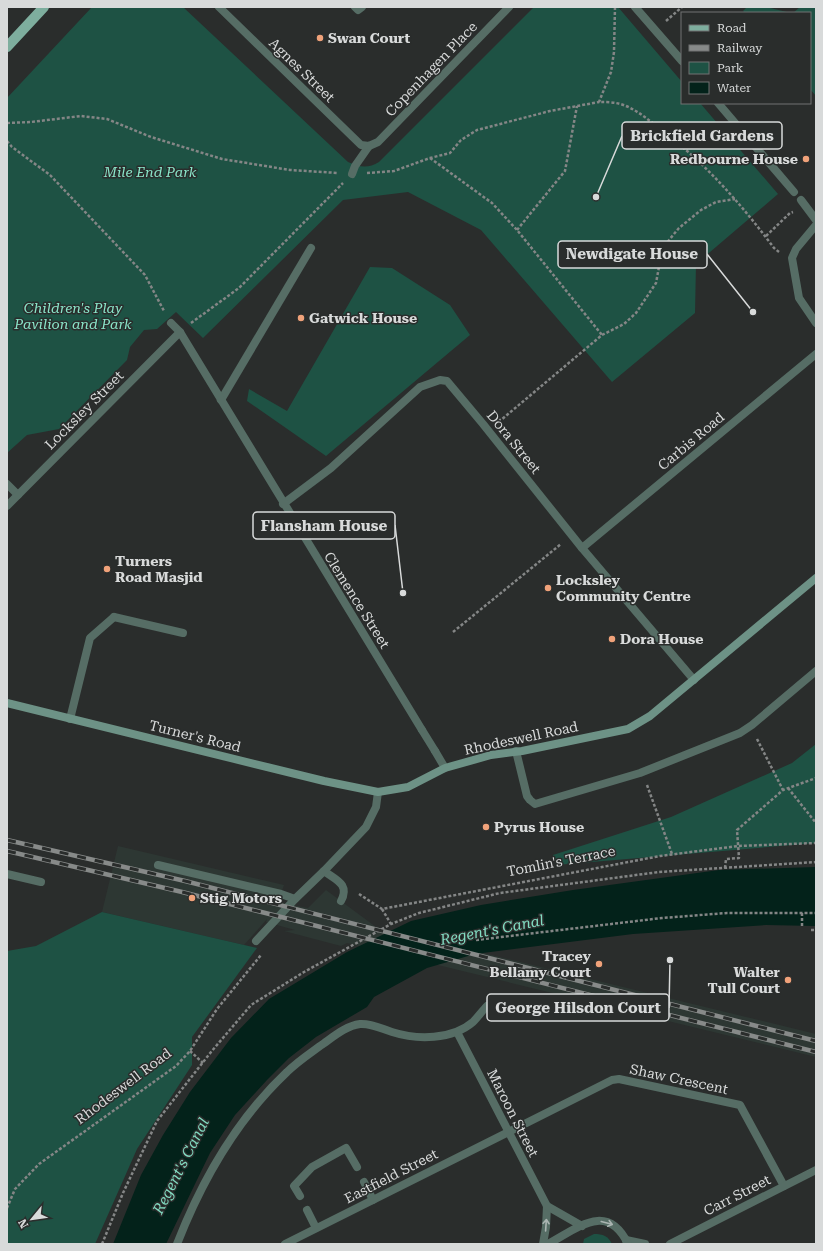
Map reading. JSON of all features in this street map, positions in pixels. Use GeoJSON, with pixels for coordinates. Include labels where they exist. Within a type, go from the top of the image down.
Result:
{"type":"FeatureCollection","features":[{"type":"Feature","properties":{"kind":"main road"},"geometry":{"type":"LineString","coordinates":[[7,47],[44,7]]}},
{"type":"Feature","properties":{"kind":"street","name":"Agnes Street"},"geometry":{"type":"LineString","coordinates":[[219,7],[361,145],[369,146]]}},
{"type":"Feature","properties":{"kind":"street"},"geometry":{"type":"LineString","coordinates":[[355,7],[358,10],[362,7]]}},
{"type":"Feature","properties":{"kind":"street","name":"Copenhagen Place"},"geometry":{"type":"LineString","coordinates":[[352,174],[355,166],[369,146],[378,142],[509,7]]}},
{"type":"Feature","properties":{"kind":"street"},"geometry":{"type":"LineString","coordinates":[[635,7],[681,60]]}},
{"type":"Feature","properties":{"kind":"street"},"geometry":{"type":"LineString","coordinates":[[719,104],[801,200],[816,220]]}},
{"type":"Feature","properties":{"kind":"street"},"geometry":{"type":"LineString","coordinates":[[816,225],[796,249],[792,258],[799,298],[816,323]]}},
{"type":"Feature","properties":{"kind":"street"},"geometry":{"type":"LineString","coordinates":[[221,400],[311,248]]}},
{"type":"Feature","properties":{"kind":"street","name":"Clemence Street"},"geometry":{"type":"LineString","coordinates":[[171,323],[180,332],[283,504],[445,768]]}},
{"type":"Feature","properties":{"kind":"street","name":"Locksley Street"},"geometry":{"type":"LineString","coordinates":[[7,506],[180,332]]}},
{"type":"Feature","properties":{"kind":"street","name":"Carbis Road"},"geometry":{"type":"LineString","coordinates":[[582,548],[816,354]]}},
{"type":"Feature","properties":{"kind":"street","name":"Dora Street"},"geometry":{"type":"LineString","coordinates":[[283,504],[331,468],[420,387],[440,380],[447,381],[582,548],[694,680]]}},
{"type":"Feature","properties":{"kind":"street"},"geometry":{"type":"LineString","coordinates":[[7,484],[18,495]]}},
{"type":"Feature","properties":{"kind":"street","name":"Rhodeswell Road"},"geometry":{"type":"LineString","coordinates":[[378,792],[408,787],[445,768],[491,755],[628,729],[650,716],[816,578]]}},
{"type":"Feature","properties":{"kind":"street"},"geometry":{"type":"LineString","coordinates":[[70,719],[90,638],[114,617],[183,633]]}},
{"type":"Feature","properties":{"kind":"street"},"geometry":{"type":"LineString","coordinates":[[516,751],[528,796],[535,804],[642,772],[740,733],[751,726],[816,671]]}},
{"type":"Feature","properties":{"kind":"street","name":"Turner's Road"},"geometry":{"type":"LineString","coordinates":[[7,703],[324,781],[378,792]]}},
{"type":"Feature","properties":{"kind":"street"},"geometry":{"type":"LineString","coordinates":[[256,941],[366,827],[376,807],[378,792]]}},
{"type":"Feature","properties":{"kind":"street"},"geometry":{"type":"LineString","coordinates":[[158,865],[281,894],[295,899]]}},
{"type":"Feature","properties":{"kind":"street"},"geometry":{"type":"LineString","coordinates":[[324,871],[342,884],[345,889],[341,900]]}},
{"type":"Feature","properties":{"kind":"street"},"geometry":{"type":"LineString","coordinates":[[7,874],[41,882]]}},
{"type":"Feature","properties":{"kind":"street"},"geometry":{"type":"LineString","coordinates":[[177,1244],[208,1176],[232,1137],[247,1116],[287,1071],[309,1054],[348,1028],[360,1024],[373,1025],[393,1033],[414,1037],[433,1036],[457,1032],[473,1022],[487,1006]]}},
{"type":"Feature","properties":{"kind":"street","name":"Maroon Street"},"geometry":{"type":"LineString","coordinates":[[457,1032],[546,1206],[546,1227],[543,1244]]}},
{"type":"Feature","properties":{"kind":"street","name":"Shaw Crescent"},"geometry":{"type":"LineString","coordinates":[[508,1132],[612,1080],[619,1079],[740,1105],[784,1186]]}},
{"type":"Feature","properties":{"kind":"street","name":"Eastfield Street"},"geometry":{"type":"LineString","coordinates":[[285,1244],[508,1132]]}},
{"type":"Feature","properties":{"kind":"street"},"geometry":{"type":"LineString","coordinates":[[300,1196],[294,1186],[298,1181],[312,1167],[346,1148],[357,1167]]}},
{"type":"Feature","properties":{"kind":"street","name":"Carr Street"},"geometry":{"type":"LineString","coordinates":[[670,1244],[816,1170]]}},
{"type":"Feature","properties":{"kind":"street"},"geometry":{"type":"LineString","coordinates":[[364,1182],[373,1200]]}},
{"type":"Feature","properties":{"kind":"street"},"geometry":{"type":"LineString","coordinates":[[546,1206],[582,1226]]}},
{"type":"Feature","properties":{"kind":"street"},"geometry":{"type":"LineString","coordinates":[[307,1210],[316,1228]]}},
{"type":"Feature","properties":{"kind":"street"},"geometry":{"type":"LineString","coordinates":[[548,1244],[590,1222],[598,1221],[609,1222],[616,1226],[621,1231],[627,1242],[645,1244]]}},
{"type":"Feature","properties":{"kind":"path"},"geometry":{"type":"LineString","coordinates":[[599,102],[611,72],[614,52],[615,7]]}},
{"type":"Feature","properties":{"kind":"path"},"geometry":{"type":"LineString","coordinates":[[656,30],[682,7]]}},
{"type":"Feature","properties":{"kind":"path"},"geometry":{"type":"LineString","coordinates":[[7,124],[81,116],[107,119],[151,137],[222,159],[290,170],[352,174],[394,171],[430,158],[450,153],[461,140],[477,130],[521,118],[599,102],[625,105],[644,116],[709,172],[736,199],[774,248],[780,253],[792,258]]}},
{"type":"Feature","properties":{"kind":"path"},"geometry":{"type":"LineString","coordinates":[[517,230],[565,171],[578,106]]}},
{"type":"Feature","properties":{"kind":"path"},"geometry":{"type":"LineString","coordinates":[[7,141],[12,147],[50,175],[145,275],[171,323]]}},
{"type":"Feature","properties":{"kind":"path"},"geometry":{"type":"LineString","coordinates":[[430,158],[492,203],[517,230],[602,335]]}},
{"type":"Feature","properties":{"kind":"path"},"geometry":{"type":"LineString","coordinates":[[180,332],[197,317],[239,288],[352,174]]}},
{"type":"Feature","properties":{"kind":"path"},"geometry":{"type":"LineString","coordinates":[[483,424],[501,420],[602,335],[624,324],[636,313],[656,283],[662,256],[669,240],[679,228],[701,210],[716,202],[736,199]]}},
{"type":"Feature","properties":{"kind":"path"},"geometry":{"type":"LineString","coordinates":[[766,236],[794,211]]}},
{"type":"Feature","properties":{"kind":"path"},"geometry":{"type":"LineString","coordinates":[[453,632],[572,535]]}},
{"type":"Feature","properties":{"kind":"path"},"geometry":{"type":"LineString","coordinates":[[751,726],[783,790]]}},
{"type":"Feature","properties":{"kind":"path"},"geometry":{"type":"LineString","coordinates":[[642,772],[672,854]]}},
{"type":"Feature","properties":{"kind":"path"},"geometry":{"type":"LineString","coordinates":[[725,868],[726,859],[739,858],[737,830],[783,790],[816,778]]}},
{"type":"Feature","properties":{"kind":"path"},"geometry":{"type":"LineString","coordinates":[[788,788],[816,823]]}},
{"type":"Feature","properties":{"kind":"path","name":"Tomlin's Terrace"},"geometry":{"type":"LineString","coordinates":[[382,909],[672,854],[738,846],[816,843]]}},
{"type":"Feature","properties":{"kind":"path"},"geometry":{"type":"LineString","coordinates":[[102,1244],[123,1193],[158,1121],[251,1005],[304,972],[391,924],[419,913],[500,893],[659,872],[816,862]]}},
{"type":"Feature","properties":{"kind":"path"},"geometry":{"type":"LineString","coordinates":[[342,884],[382,909],[391,924]]}},
{"type":"Feature","properties":{"kind":"path"},"geometry":{"type":"LineString","coordinates":[[476,940],[676,917],[727,913],[816,913]]}},
{"type":"Feature","properties":{"kind":"path"},"geometry":{"type":"LineString","coordinates":[[802,913],[802,928]]}},
{"type":"Feature","properties":{"kind":"path"},"geometry":{"type":"LineString","coordinates":[[810,930],[816,930]]}},
{"type":"Feature","properties":{"kind":"path","name":"Rhodeswell Road"},"geometry":{"type":"LineString","coordinates":[[7,1208],[15,1189],[39,1164],[176,1066],[190,1051],[217,1009],[261,955]]}},
{"type":"Feature","properties":{"kind":"path"},"geometry":{"type":"LineString","coordinates":[[190,1051],[203,1063]]}},
{"type":"Feature","properties":{"kind":"shaded area"},"geometry":{"type":"Polygon","coordinates":[[[118,846],[284,885],[278,902],[308,908],[326,890],[376,927],[816,1034],[816,1057],[347,943],[341,946],[284,931],[295,930],[266,922],[267,919],[244,945],[102,912],[118,846]]]}},
{"type":"Feature","properties":{"kind":"green space","name":"Mile End Park"},"geometry":{"type":"Polygon","coordinates":[[[92,7],[183,7],[348,162],[356,165],[371,166],[379,162],[534,7],[618,7],[681,81],[681,104],[701,104],[778,194],[696,264],[695,313],[612,382],[481,230],[408,192],[343,200],[203,338],[176,312],[157,329],[144,330],[130,347],[127,360],[59,429],[27,435],[7,453],[7,98],[92,7]]]}},
{"type":"Feature","properties":{"kind":"green space"},"geometry":{"type":"Polygon","coordinates":[[[747,7],[766,7],[787,12],[744,12],[743,11],[747,7]]]}},
{"type":"Feature","properties":{"kind":"green space"},"geometry":{"type":"Polygon","coordinates":[[[800,7],[816,7],[816,96],[811,90],[811,12],[794,12],[800,7]]]}},
{"type":"Feature","properties":{"kind":"green space"},"geometry":{"type":"Polygon","coordinates":[[[370,267],[392,268],[450,305],[470,335],[326,456],[247,401],[249,389],[287,411],[370,267]]]}},
{"type":"Feature","properties":{"kind":"green space"},"geometry":{"type":"Polygon","coordinates":[[[816,744],[816,843],[556,865],[553,855],[671,817],[792,763],[816,744]]]}},
{"type":"Feature","properties":{"kind":"green space"},"geometry":{"type":"Polygon","coordinates":[[[102,912],[257,948],[192,1037],[192,1065],[137,1149],[95,1244],[7,1244],[7,951],[36,946],[102,912]]]}},
{"type":"Feature","properties":{"kind":"green space"},"geometry":{"type":"Polygon","coordinates":[[[594,1234],[605,1236],[612,1244],[583,1244],[584,1239],[594,1234]]]}},
{"type":"Feature","properties":{"kind":"water","name":"Regent's Canal"},"geometry":{"type":"Polygon","coordinates":[[[816,867],[816,926],[766,925],[633,934],[475,954],[427,968],[374,997],[367,1007],[316,1037],[289,1058],[267,1080],[235,1115],[210,1153],[166,1244],[113,1244],[141,1175],[163,1135],[190,1092],[231,1038],[269,999],[347,952],[411,921],[481,905],[573,890],[719,870],[816,867]]]}},
{"type":"Feature","properties":{"kind":"railway"},"geometry":{"type":"LineString","coordinates":[[7,840],[185,881],[816,1041]]}},
{"type":"Feature","properties":{"kind":"railway"},"geometry":{"type":"LineString","coordinates":[[7,851],[182,892],[816,1052]]}},
{"type":"Feature","properties":{"kind":"place","name":"Swan Court"},"geometry":{"type":"Point","coordinates":[320,38]}},
{"type":"Feature","properties":{"kind":"place","name":"Redbourne House"},"geometry":{"type":"Point","coordinates":[806,159]}},
{"type":"Feature","properties":{"kind":"place","name":"Brickfield Gardens"},"geometry":{"type":"Point","coordinates":[596,197]}},
{"type":"Feature","properties":{"kind":"place","name":"Newdigate House"},"geometry":{"type":"Point","coordinates":[753,312]}},
{"type":"Feature","properties":{"kind":"place","name":"Gatwick House"},"geometry":{"type":"Point","coordinates":[301,318]}},
{"type":"Feature","properties":{"kind":"place","name":"Turners Road Masjid"},"geometry":{"type":"Point","coordinates":[107,569]}},
{"type":"Feature","properties":{"kind":"place","name":"Locksley Community Centre"},"geometry":{"type":"Point","coordinates":[548,588]}},
{"type":"Feature","properties":{"kind":"place","name":"Flansham House"},"geometry":{"type":"Point","coordinates":[403,593]}},
{"type":"Feature","properties":{"kind":"place","name":"Dora House"},"geometry":{"type":"Point","coordinates":[612,639]}},
{"type":"Feature","properties":{"kind":"place","name":"Pyrus House"},"geometry":{"type":"Point","coordinates":[486,827]}},
{"type":"Feature","properties":{"kind":"place","name":"Stig Motors"},"geometry":{"type":"Point","coordinates":[192,898]}},
{"type":"Feature","properties":{"kind":"place","name":"George Hilsdon Court"},"geometry":{"type":"Point","coordinates":[670,960]}},
{"type":"Feature","properties":{"kind":"place","name":"Tracey Bellamy Court"},"geometry":{"type":"Point","coordinates":[599,964]}},
{"type":"Feature","properties":{"kind":"place","name":"Walter Tull Court"},"geometry":{"type":"Point","coordinates":[788,980]}},
{"type":"Feature","properties":{"kind":"park label","name":"Children's Play Pavilion and Park"},"geometry":{"type":"Point","coordinates":[73,316]}}]}
